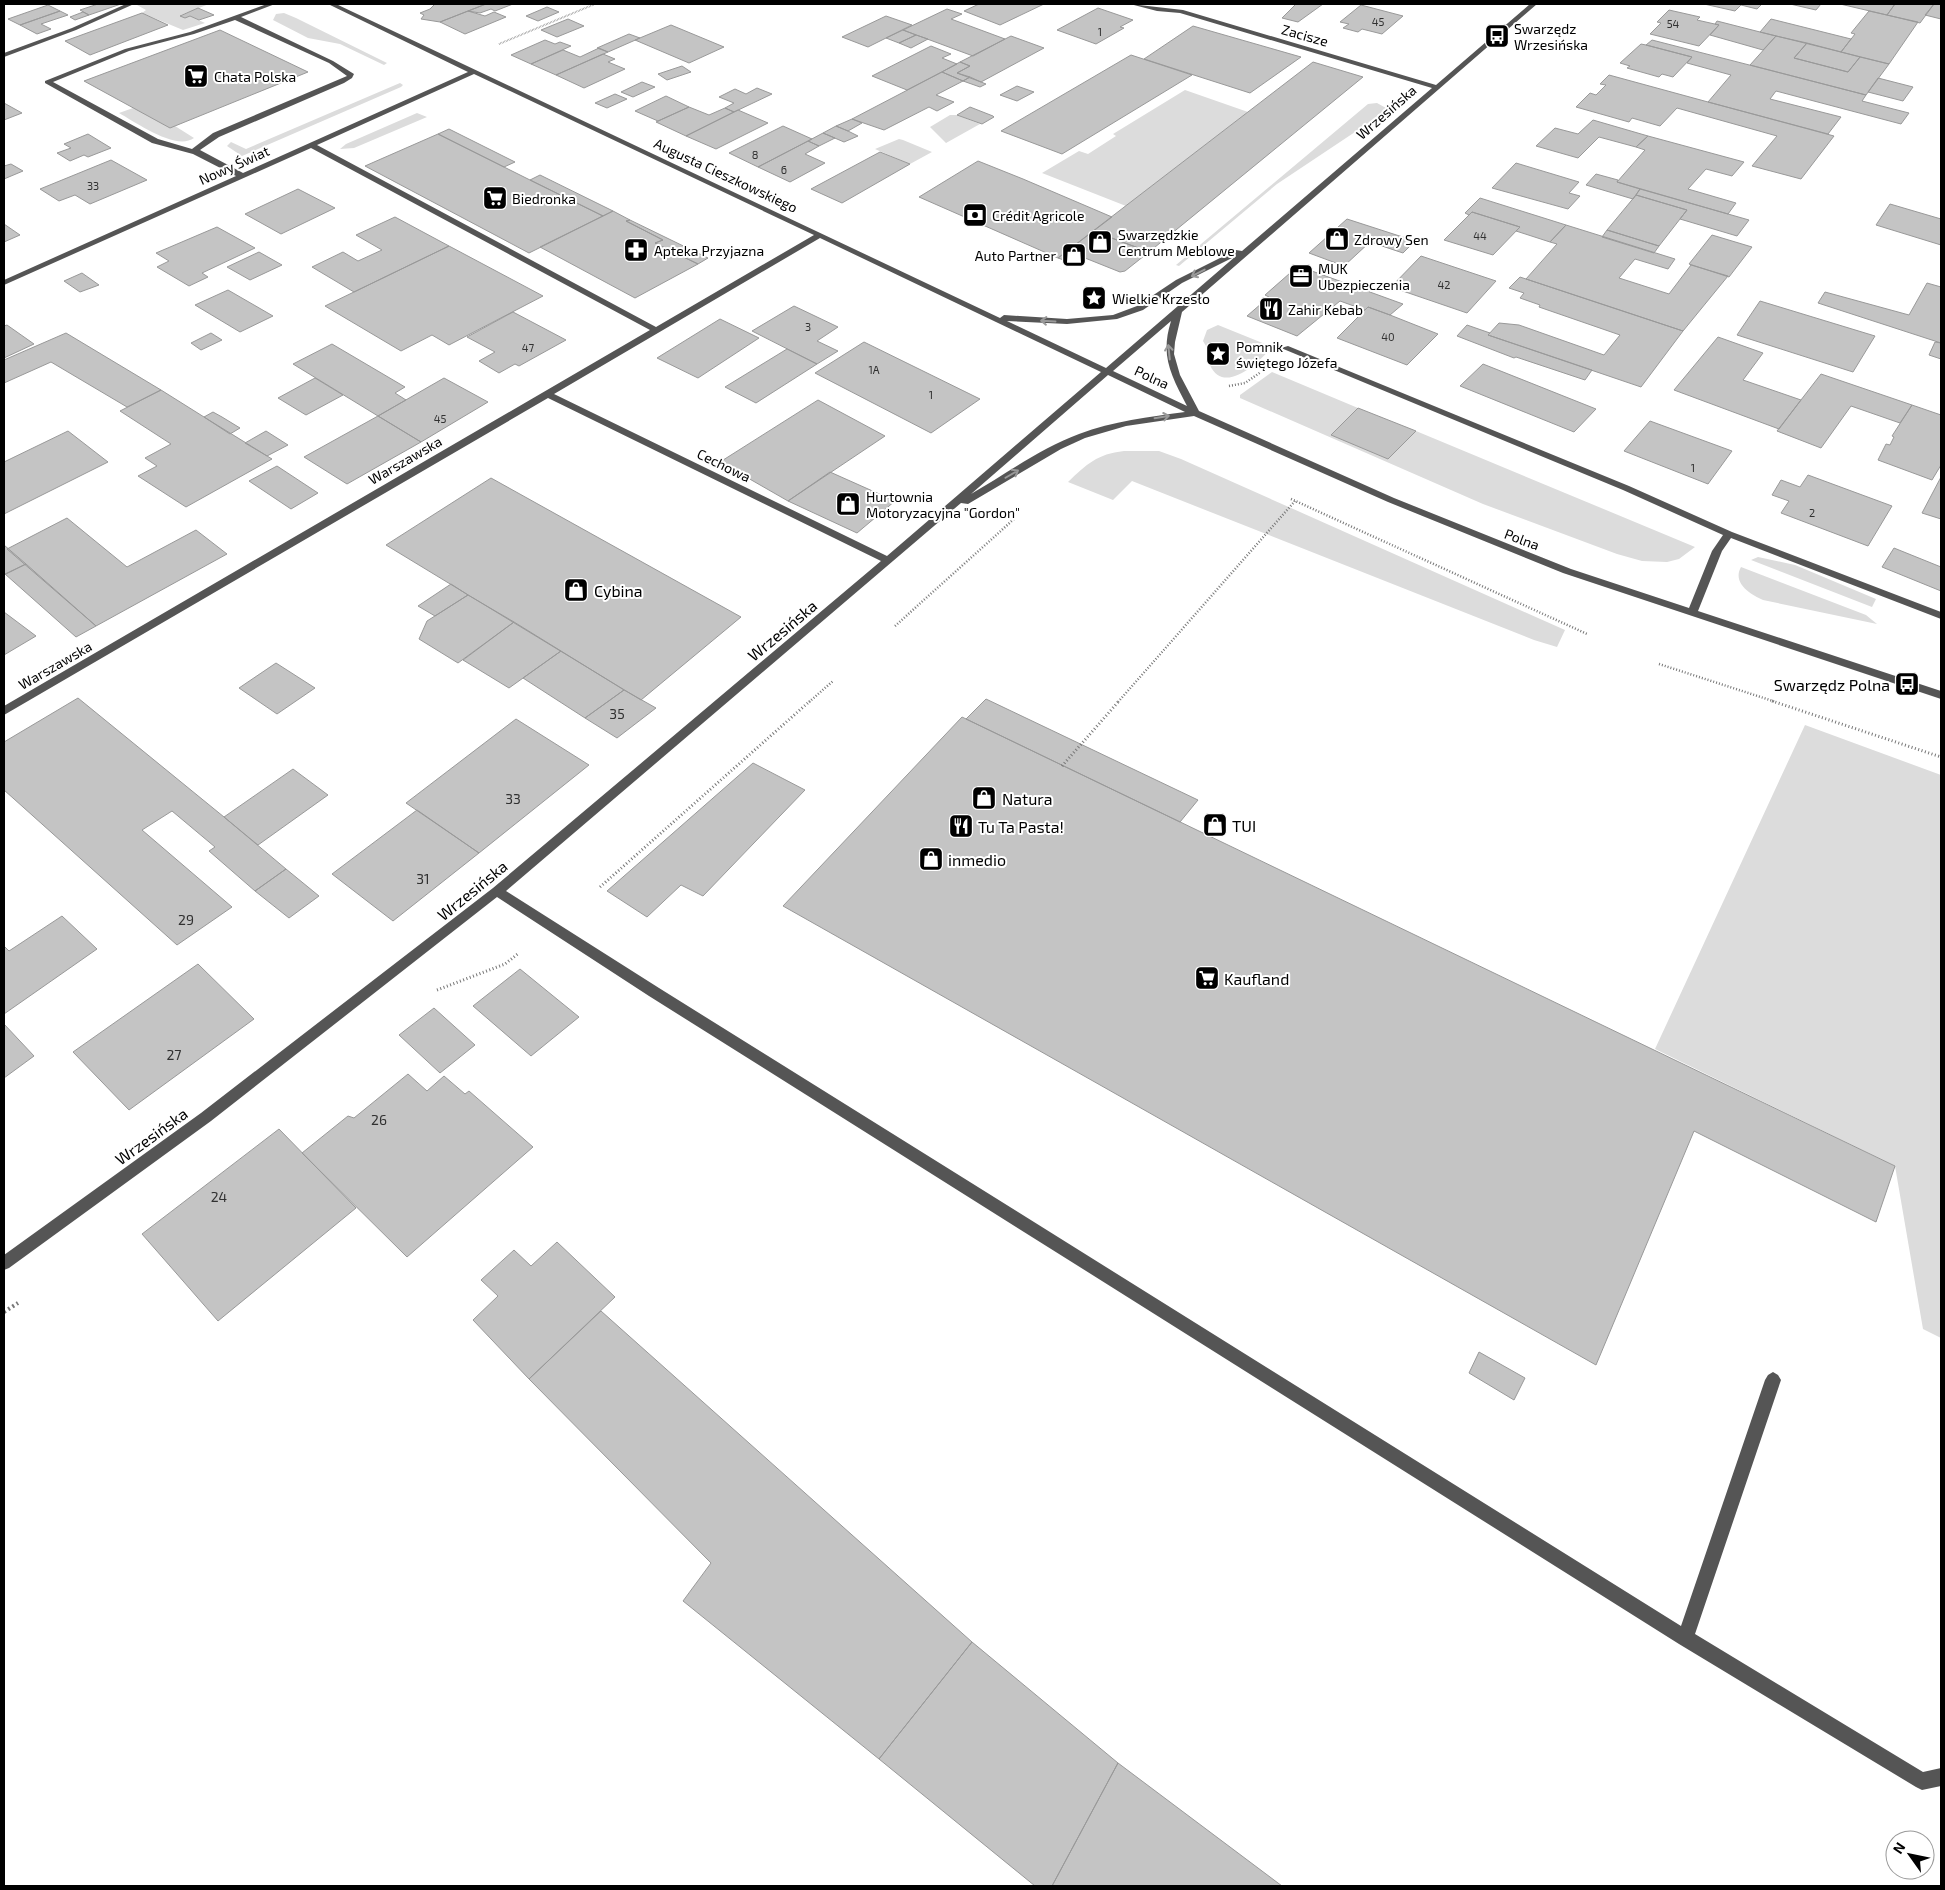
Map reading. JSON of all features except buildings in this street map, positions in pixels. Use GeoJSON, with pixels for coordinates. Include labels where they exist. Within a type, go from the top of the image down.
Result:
{"type":"FeatureCollection","features":[{"type":"Feature","properties":{"kind":"street"},"geometry":{"type":"LineString","coordinates":[[4,55],[74,29],[131,4]]}},
{"type":"Feature","properties":{"kind":"street"},"geometry":{"type":"LineString","coordinates":[[241,176],[196,152],[155,141],[47,82],[141,46],[192,33],[272,4]]}},
{"type":"Feature","properties":{"kind":"street","name":"Augusta Cieszkowskiego"},"geometry":{"type":"LineString","coordinates":[[331,4],[1108,371]]}},
{"type":"Feature","properties":{"kind":"street","name":"Zacisze"},"geometry":{"type":"LineString","coordinates":[[1133,4],[1181,12],[1437,87]]}},
{"type":"Feature","properties":{"kind":"street"},"geometry":{"type":"LineString","coordinates":[[1181,12],[1195,4]]}},
{"type":"Feature","properties":{"kind":"street","name":"Wrzesińska"},"geometry":{"type":"LineString","coordinates":[[4,1263],[206,1117],[497,891],[888,561],[1534,4]]}},
{"type":"Feature","properties":{"kind":"street"},"geometry":{"type":"LineString","coordinates":[[196,152],[199,146],[216,135],[342,82],[350,75],[349,71],[338,65],[235,18]]}},
{"type":"Feature","properties":{"kind":"street","name":"Nowy Świat"},"geometry":{"type":"LineString","coordinates":[[4,283],[475,71]]}},
{"type":"Feature","properties":{"kind":"street"},"geometry":{"type":"LineString","coordinates":[[310,144],[656,330]]}},
{"type":"Feature","properties":{"kind":"street","name":"Warszawska"},"geometry":{"type":"LineString","coordinates":[[4,711],[820,235]]}},
{"type":"Feature","properties":{"kind":"street","name":"Wrzesińska"},"geometry":{"type":"LineString","coordinates":[[996,318],[1081,321],[1106,320],[1131,313],[1152,301],[1170,287],[1257,243]]}},
{"type":"Feature","properties":{"kind":"street"},"geometry":{"type":"LineString","coordinates":[[1178,311],[1170,335],[1168,354],[1195,413]]}},
{"type":"Feature","properties":{"kind":"street"},"geometry":{"type":"LineString","coordinates":[[1285,348],[1626,488],[1729,534],[1941,616]]}},
{"type":"Feature","properties":{"kind":"street","name":"Polna"},"geometry":{"type":"LineString","coordinates":[[1108,371],[1195,413],[1481,538],[1567,571],[1941,695]]}},
{"type":"Feature","properties":{"kind":"street","name":"Cechowa"},"geometry":{"type":"LineString","coordinates":[[547,394],[888,561]]}},
{"type":"Feature","properties":{"kind":"street","name":"Wrzesińska"},"geometry":{"type":"LineString","coordinates":[[940,516],[1070,441],[1125,424],[1195,413]]}},
{"type":"Feature","properties":{"kind":"street"},"geometry":{"type":"LineString","coordinates":[[1692,612],[1718,551],[1729,534]]}},
{"type":"Feature","properties":{"kind":"street"},"geometry":{"type":"LineString","coordinates":[[497,891],[654,992],[1685,1638],[1922,1781],[1941,1777]]}},
{"type":"Feature","properties":{"kind":"street"},"geometry":{"type":"LineString","coordinates":[[1685,1638],[1773,1380]]}},
{"type":"Feature","properties":{"kind":"path"},"geometry":{"type":"LineString","coordinates":[[492,47],[595,4]]}},
{"type":"Feature","properties":{"kind":"path"},"geometry":{"type":"LineString","coordinates":[[1286,497],[1587,634]]}},
{"type":"Feature","properties":{"kind":"path"},"geometry":{"type":"LineString","coordinates":[[1062,766],[1295,501]]}},
{"type":"Feature","properties":{"kind":"path"},"geometry":{"type":"LineString","coordinates":[[895,626],[1020,514]]}},
{"type":"Feature","properties":{"kind":"path"},"geometry":{"type":"LineString","coordinates":[[1659,664],[1941,757]]}},
{"type":"Feature","properties":{"kind":"path"},"geometry":{"type":"LineString","coordinates":[[600,887],[833,681]]}},
{"type":"Feature","properties":{"kind":"shaded area"},"geometry":{"type":"Polygon","coordinates":[[[209,4],[181,15],[190,16],[205,23],[183,30],[142,13],[146,10],[137,5],[209,4]]]}},
{"type":"Feature","properties":{"kind":"shaded area"},"geometry":{"type":"Polygon","coordinates":[[[284,13],[387,63],[384,65],[340,44],[308,38],[273,20],[276,14],[284,13]]]}},
{"type":"Feature","properties":{"kind":"shaded area"},"geometry":{"type":"Polygon","coordinates":[[[400,83],[403,85],[401,87],[242,156],[227,146],[231,142],[246,149],[400,83]]]}},
{"type":"Feature","properties":{"kind":"shaded area"},"geometry":{"type":"Polygon","coordinates":[[[1185,90],[1248,112],[1126,206],[1042,173],[1079,151],[1088,154],[1116,136],[1113,134],[1185,90]]]}},
{"type":"Feature","properties":{"kind":"shaded area"},"geometry":{"type":"Polygon","coordinates":[[[1377,103],[1386,108],[1376,118],[1277,184],[1179,266],[1176,265],[1368,104],[1377,103]]]}},
{"type":"Feature","properties":{"kind":"shaded area"},"geometry":{"type":"Polygon","coordinates":[[[133,108],[175,126],[194,138],[186,141],[177,141],[167,138],[146,129],[119,113],[133,108]]]}},
{"type":"Feature","properties":{"kind":"shaded area"},"geometry":{"type":"Polygon","coordinates":[[[417,113],[427,117],[354,148],[340,149],[346,144],[417,113]]]}},
{"type":"Feature","properties":{"kind":"shaded area"},"geometry":{"type":"Polygon","coordinates":[[[950,115],[957,115],[980,124],[946,143],[930,127],[950,115]]]}},
{"type":"Feature","properties":{"kind":"shaded area"},"geometry":{"type":"Polygon","coordinates":[[[899,139],[932,152],[910,164],[875,149],[899,139]]]}},
{"type":"Feature","properties":{"kind":"shaded area"},"geometry":{"type":"Polygon","coordinates":[[[1218,325],[1265,344],[1270,349],[1249,369],[1240,374],[1232,377],[1223,377],[1216,374],[1210,365],[1220,356],[1220,351],[1206,346],[1203,341],[1207,330],[1218,325]]]}},
{"type":"Feature","properties":{"kind":"shaded area"},"geometry":{"type":"Polygon","coordinates":[[[1272,372],[1358,408],[1331,435],[1416,431],[1695,547],[1679,559],[1667,562],[1642,561],[1617,554],[1483,504],[1240,398],[1240,395],[1272,372]]]}},
{"type":"Feature","properties":{"kind":"shaded area"},"geometry":{"type":"Polygon","coordinates":[[[1124,451],[1159,451],[1181,459],[1565,630],[1557,647],[1534,640],[1132,481],[1113,500],[1068,482],[1099,457],[1124,451]]]}},
{"type":"Feature","properties":{"kind":"shaded area"},"geometry":{"type":"Polygon","coordinates":[[[1758,557],[1795,565],[1876,599],[1872,607],[1751,560],[1758,557]]]}},
{"type":"Feature","properties":{"kind":"shaded area"},"geometry":{"type":"Polygon","coordinates":[[[1741,567],[1866,615],[1877,624],[1763,600],[1753,595],[1741,583],[1739,573],[1741,567]]]}},
{"type":"Feature","properties":{"kind":"shaded area"},"geometry":{"type":"Polygon","coordinates":[[[1805,725],[1941,775],[1941,1338],[1923,1329],[1895,1166],[1655,1049],[1805,725]]]}},
{"type":"Feature","properties":{"kind":"place","name":"Swarzędz Wrzesińska"},"geometry":{"type":"Point","coordinates":[1497,36]}},
{"type":"Feature","properties":{"kind":"place","name":"Chata Polska"},"geometry":{"type":"Point","coordinates":[196,76]}},
{"type":"Feature","properties":{"kind":"place","name":"Biedronka"},"geometry":{"type":"Point","coordinates":[495,198]}},
{"type":"Feature","properties":{"kind":"place","name":"Crédit Agricole"},"geometry":{"type":"Point","coordinates":[975,215]}},
{"type":"Feature","properties":{"kind":"place","name":"Zdrowy Sen"},"geometry":{"type":"Point","coordinates":[1337,239]}},
{"type":"Feature","properties":{"kind":"place","name":"Swarzędzkie Centrum Meblowe"},"geometry":{"type":"Point","coordinates":[1100,242]}},
{"type":"Feature","properties":{"kind":"place","name":"Apteka Przyjazna"},"geometry":{"type":"Point","coordinates":[636,250]}},
{"type":"Feature","properties":{"kind":"place","name":"Auto Partner"},"geometry":{"type":"Point","coordinates":[1074,255]}},
{"type":"Feature","properties":{"kind":"place","name":"MUK Ubezpieczenia"},"geometry":{"type":"Point","coordinates":[1301,276]}},
{"type":"Feature","properties":{"kind":"place","name":"Wielkie Krzesło"},"geometry":{"type":"Point","coordinates":[1094,298]}},
{"type":"Feature","properties":{"kind":"place","name":"Zahir Kebab"},"geometry":{"type":"Point","coordinates":[1271,309]}},
{"type":"Feature","properties":{"kind":"place","name":"Pomnik świętego Józefa"},"geometry":{"type":"Point","coordinates":[1218,354]}},
{"type":"Feature","properties":{"kind":"place","name":"Hurtownia Motoryzacyjna \"Gordon\""},"geometry":{"type":"Point","coordinates":[848,504]}},
{"type":"Feature","properties":{"kind":"place","name":"Cybina"},"geometry":{"type":"Point","coordinates":[576,590]}},
{"type":"Feature","properties":{"kind":"place","name":"Swarzędz Polna"},"geometry":{"type":"Point","coordinates":[1907,684]}},
{"type":"Feature","properties":{"kind":"place","name":"Natura"},"geometry":{"type":"Point","coordinates":[984,798]}},
{"type":"Feature","properties":{"kind":"place","name":"TUI"},"geometry":{"type":"Point","coordinates":[1215,825]}},
{"type":"Feature","properties":{"kind":"place","name":"Tu Ta Pasta!"},"geometry":{"type":"Point","coordinates":[961,826]}},
{"type":"Feature","properties":{"kind":"place","name":"inmedio"},"geometry":{"type":"Point","coordinates":[931,859]}},
{"type":"Feature","properties":{"kind":"place","name":"Kaufland"},"geometry":{"type":"Point","coordinates":[1207,978]}}]}
